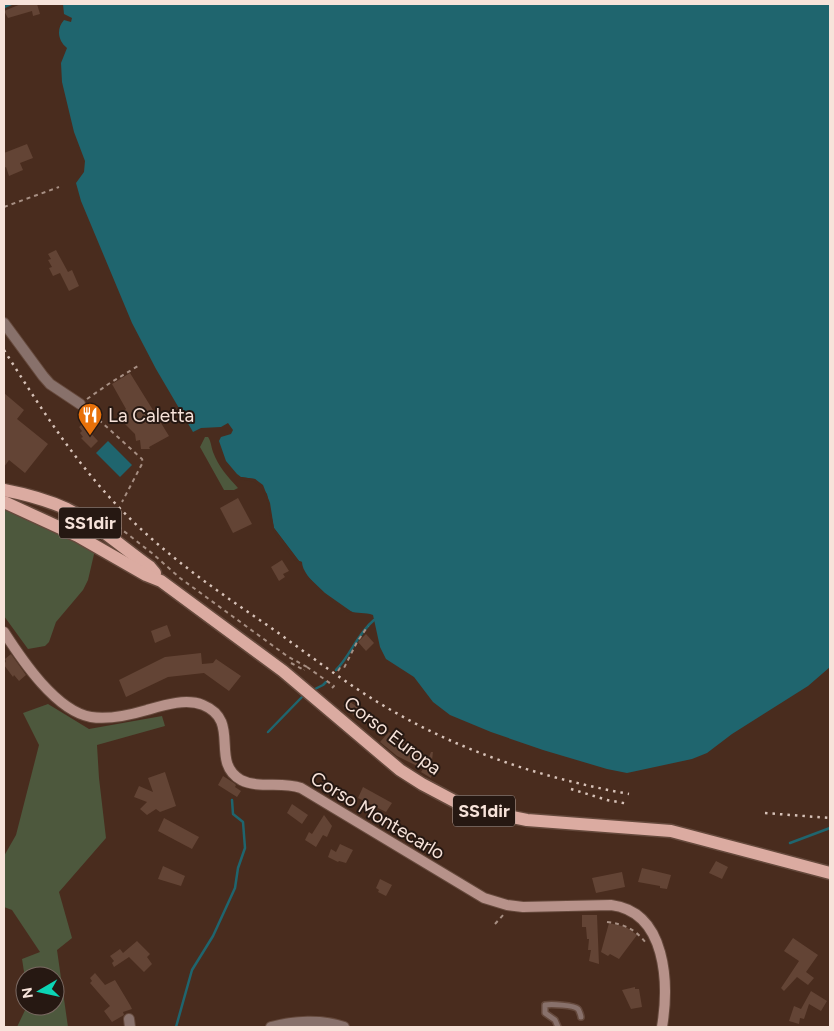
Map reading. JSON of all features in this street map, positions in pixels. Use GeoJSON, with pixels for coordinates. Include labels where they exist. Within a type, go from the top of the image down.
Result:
{"type":"FeatureCollection","features":[{"type":"Feature","properties":{"kind":"main road","name":"Corso Europa"},"geometry":{"type":"LineString","coordinates":[[4,490],[44,500],[79,516],[150,568],[162,581],[282,670],[400,770],[447,797],[474,808],[506,817],[544,822],[662,830],[687,834],[830,873]]}},
{"type":"Feature","properties":{"kind":"main road","name":"Corso Europa"},"geometry":{"type":"LineString","coordinates":[[4,502],[70,532],[146,575],[162,581]]}},
{"type":"Feature","properties":{"kind":"main road"},"geometry":{"type":"LineString","coordinates":[[70,532],[80,527],[79,516]]}},
{"type":"Feature","properties":{"kind":"main road","name":"Corso Montecarlo"},"geometry":{"type":"LineString","coordinates":[[4,632],[35,675],[59,700],[74,711],[87,716],[104,718],[180,703],[194,702],[203,705],[213,710],[222,723],[225,734],[225,758],[229,769],[236,776],[250,783],[286,784],[301,788],[484,898],[507,905],[535,907],[611,905],[625,908],[640,916],[654,935],[662,962],[665,996],[662,1027]]}},
{"type":"Feature","properties":{"kind":"street"},"geometry":{"type":"LineString","coordinates":[[4,323],[50,384],[80,404]]}},
{"type":"Feature","properties":{"kind":"street"},"geometry":{"type":"LineString","coordinates":[[271,1027],[289,1022],[344,1027]]}},
{"type":"Feature","properties":{"kind":"lane"},"geometry":{"type":"LineString","coordinates":[[558,1027],[555,1020],[545,1013],[545,1005],[575,1007],[578,1009],[581,1017]]}},
{"type":"Feature","properties":{"kind":"path"},"geometry":{"type":"LineString","coordinates":[[4,207],[59,187]]}},
{"type":"Feature","properties":{"kind":"path"},"geometry":{"type":"LineString","coordinates":[[122,502],[143,462],[142,459],[80,404],[138,366]]}},
{"type":"Feature","properties":{"kind":"path"},"geometry":{"type":"LineString","coordinates":[[112,514],[110,518],[116,525],[180,578],[287,656],[334,686],[332,688]]}},
{"type":"Feature","properties":{"kind":"path"},"geometry":{"type":"LineString","coordinates":[[338,671],[340,668],[344,668],[357,642],[368,626]]}},
{"type":"Feature","properties":{"kind":"path"},"geometry":{"type":"LineString","coordinates":[[290,662],[304,670],[307,667]]}},
{"type":"Feature","properties":{"kind":"path"},"geometry":{"type":"LineString","coordinates":[[495,924],[506,912],[507,905]]}},
{"type":"Feature","properties":{"kind":"path"},"geometry":{"type":"LineString","coordinates":[[607,922],[624,925],[641,937]]}},
{"type":"Feature","properties":{"kind":"green space"},"geometry":{"type":"Polygon","coordinates":[[[205,437],[209,439],[220,467],[238,488],[224,490],[200,447],[205,437]]]}},
{"type":"Feature","properties":{"kind":"green space"},"geometry":{"type":"Polygon","coordinates":[[[4,508],[95,550],[88,580],[83,590],[56,622],[49,642],[45,646],[28,649],[4,616],[4,508]]]}},
{"type":"Feature","properties":{"kind":"green space"},"geometry":{"type":"Polygon","coordinates":[[[48,704],[89,729],[162,716],[165,726],[97,745],[106,838],[59,892],[72,938],[57,950],[59,966],[23,966],[22,959],[40,952],[12,910],[4,907],[4,856],[16,835],[39,745],[23,713],[48,704]]]}},
{"type":"Feature","properties":{"kind":"green space"},"geometry":{"type":"Polygon","coordinates":[[[65,1006],[68,1027],[17,1027],[22,1016],[65,1016],[65,1006]]]}},
{"type":"Feature","properties":{"kind":"water"},"geometry":{"type":"Polygon","coordinates":[[[63,4],[830,4],[830,667],[808,686],[732,734],[707,753],[692,759],[627,773],[543,750],[491,732],[450,715],[433,702],[414,677],[386,659],[380,647],[373,615],[353,612],[344,608],[313,583],[303,568],[302,562],[299,561],[274,528],[267,494],[255,479],[241,477],[226,461],[219,441],[221,437],[231,434],[233,430],[228,423],[221,427],[201,428],[193,432],[156,369],[132,323],[81,201],[76,183],[84,172],[85,161],[74,132],[62,82],[61,63],[67,48],[60,38],[59,31],[64,20],[71,22],[72,18],[64,14],[63,4]]]}},
{"type":"Feature","properties":{"kind":"water"},"geometry":{"type":"Polygon","coordinates":[[[108,441],[132,465],[120,477],[96,453],[108,441]]]}},
{"type":"Feature","properties":{"kind":"pier"},"geometry":{"type":"Polygon","coordinates":[[[241,477],[255,479],[263,485],[270,503],[274,528],[299,561],[302,562],[304,573],[325,593],[352,612],[348,613],[339,607],[303,574],[300,564],[297,563],[281,543],[272,529],[268,503],[261,487],[254,482],[240,479],[241,477]]]}},
{"type":"Feature","properties":{"kind":"building"},"geometry":{"type":"Polygon","coordinates":[[[21,4],[37,4],[40,14],[33,16],[32,11],[8,18],[4,11],[21,4]]]}},
{"type":"Feature","properties":{"kind":"building"},"geometry":{"type":"Polygon","coordinates":[[[27,144],[33,158],[20,163],[23,170],[9,176],[6,167],[4,168],[4,153],[27,144]]]}},
{"type":"Feature","properties":{"kind":"building"},"geometry":{"type":"Polygon","coordinates":[[[56,250],[68,272],[72,270],[79,286],[69,291],[60,273],[53,276],[49,268],[52,267],[48,260],[51,259],[48,254],[56,250]]]}},
{"type":"Feature","properties":{"kind":"building"},"geometry":{"type":"Polygon","coordinates":[[[130,373],[169,436],[149,447],[150,449],[141,449],[140,440],[136,441],[135,434],[125,424],[127,422],[120,415],[126,409],[112,384],[130,373]]]}},
{"type":"Feature","properties":{"kind":"building"},"geometry":{"type":"Polygon","coordinates":[[[4,393],[24,410],[17,419],[48,444],[25,473],[9,460],[4,467],[4,393]]]}},
{"type":"Feature","properties":{"kind":"building"},"geometry":{"type":"Polygon","coordinates":[[[89,418],[94,423],[87,429],[98,441],[91,448],[81,438],[83,437],[80,433],[82,431],[79,427],[89,418]]]}},
{"type":"Feature","properties":{"kind":"building"},"geometry":{"type":"Polygon","coordinates":[[[238,498],[252,524],[233,533],[220,508],[238,498]]]}},
{"type":"Feature","properties":{"kind":"building"},"geometry":{"type":"Polygon","coordinates":[[[282,560],[289,571],[283,574],[285,577],[279,581],[271,567],[282,560]]]}},
{"type":"Feature","properties":{"kind":"building"},"geometry":{"type":"Polygon","coordinates":[[[167,625],[171,636],[155,643],[151,631],[167,625]]]}},
{"type":"Feature","properties":{"kind":"building"},"geometry":{"type":"Polygon","coordinates":[[[366,634],[374,643],[366,651],[358,642],[366,634]]]}},
{"type":"Feature","properties":{"kind":"building"},"geometry":{"type":"Polygon","coordinates":[[[201,653],[202,664],[213,663],[216,659],[241,676],[229,691],[204,673],[168,677],[126,697],[119,680],[165,657],[201,653]]]}},
{"type":"Feature","properties":{"kind":"building"},"geometry":{"type":"Polygon","coordinates":[[[11,654],[26,675],[19,681],[14,675],[13,677],[4,665],[5,659],[11,654]]]}},
{"type":"Feature","properties":{"kind":"building"},"geometry":{"type":"Polygon","coordinates":[[[347,700],[362,710],[356,717],[343,706],[347,700]]]}},
{"type":"Feature","properties":{"kind":"building"},"geometry":{"type":"Polygon","coordinates":[[[389,732],[412,749],[429,757],[431,752],[433,752],[431,778],[421,772],[423,769],[397,756],[380,742],[389,732]]]}},
{"type":"Feature","properties":{"kind":"building"},"geometry":{"type":"Polygon","coordinates":[[[165,772],[176,806],[160,812],[156,809],[147,815],[140,809],[147,802],[134,797],[139,786],[153,792],[148,778],[165,772]]]}},
{"type":"Feature","properties":{"kind":"building"},"geometry":{"type":"Polygon","coordinates":[[[223,776],[234,783],[235,787],[241,791],[237,797],[218,785],[223,776]]]}},
{"type":"Feature","properties":{"kind":"building"},"geometry":{"type":"Polygon","coordinates":[[[363,787],[392,803],[386,812],[358,798],[363,787]]]}},
{"type":"Feature","properties":{"kind":"building"},"geometry":{"type":"Polygon","coordinates":[[[292,804],[308,815],[302,824],[287,813],[292,804]]]}},
{"type":"Feature","properties":{"kind":"building"},"geometry":{"type":"Polygon","coordinates":[[[324,815],[332,826],[327,837],[323,835],[316,847],[305,840],[309,832],[312,834],[324,815]]]}},
{"type":"Feature","properties":{"kind":"building"},"geometry":{"type":"Polygon","coordinates":[[[164,818],[199,837],[192,849],[158,831],[164,818]]]}},
{"type":"Feature","properties":{"kind":"building"},"geometry":{"type":"Polygon","coordinates":[[[340,844],[353,850],[346,863],[338,862],[328,857],[331,849],[336,852],[340,844]]]}},
{"type":"Feature","properties":{"kind":"building"},"geometry":{"type":"Polygon","coordinates":[[[716,861],[728,867],[722,879],[709,873],[716,861]]]}},
{"type":"Feature","properties":{"kind":"building"},"geometry":{"type":"Polygon","coordinates":[[[163,866],[185,876],[181,886],[158,879],[163,866]]]}},
{"type":"Feature","properties":{"kind":"building"},"geometry":{"type":"Polygon","coordinates":[[[642,868],[671,875],[667,889],[638,882],[642,868]]]}},
{"type":"Feature","properties":{"kind":"building"},"geometry":{"type":"Polygon","coordinates":[[[622,872],[625,887],[596,893],[592,878],[622,872]]]}},
{"type":"Feature","properties":{"kind":"building"},"geometry":{"type":"Polygon","coordinates":[[[380,879],[392,885],[386,896],[378,892],[379,890],[376,888],[380,879]]]}},
{"type":"Feature","properties":{"kind":"building"},"geometry":{"type":"Polygon","coordinates":[[[582,915],[597,915],[599,964],[589,961],[591,950],[588,950],[589,939],[587,939],[586,927],[582,927],[582,915]]]}},
{"type":"Feature","properties":{"kind":"building"},"geometry":{"type":"Polygon","coordinates":[[[609,923],[626,927],[637,935],[619,959],[601,952],[609,923]]]}},
{"type":"Feature","properties":{"kind":"building"},"geometry":{"type":"Polygon","coordinates":[[[793,938],[818,955],[806,972],[814,978],[808,985],[797,977],[784,991],[781,988],[799,961],[784,951],[793,938]]]}},
{"type":"Feature","properties":{"kind":"building"},"geometry":{"type":"Polygon","coordinates":[[[137,941],[150,954],[147,957],[152,964],[144,972],[129,957],[114,967],[112,963],[114,961],[110,956],[120,949],[123,953],[137,941]]]}},
{"type":"Feature","properties":{"kind":"building"},"geometry":{"type":"Polygon","coordinates":[[[95,973],[105,985],[115,980],[132,1009],[123,1012],[124,1015],[112,1022],[104,1011],[110,1006],[90,983],[92,981],[90,978],[95,973]]]}},
{"type":"Feature","properties":{"kind":"building"},"geometry":{"type":"Polygon","coordinates":[[[635,987],[635,989],[639,989],[642,1007],[631,1009],[622,990],[635,987]]]}},
{"type":"Feature","properties":{"kind":"building"},"geometry":{"type":"Polygon","coordinates":[[[811,991],[827,1001],[821,1011],[809,1004],[804,1019],[800,1018],[799,1024],[789,1021],[794,1006],[801,1009],[811,991]]]}},
{"type":"Feature","properties":{"kind":"waterway"},"geometry":{"type":"LineString","coordinates":[[4,7],[11,4]]}},
{"type":"Feature","properties":{"kind":"waterway"},"geometry":{"type":"LineString","coordinates":[[336,670],[374,620]]}},
{"type":"Feature","properties":{"kind":"waterway"},"geometry":{"type":"LineString","coordinates":[[315,689],[326,682]]}},
{"type":"Feature","properties":{"kind":"waterway"},"geometry":{"type":"LineString","coordinates":[[268,732],[302,697]]}},
{"type":"Feature","properties":{"kind":"waterway"},"geometry":{"type":"LineString","coordinates":[[176,1027],[192,970],[213,936],[235,888],[238,868],[245,848],[243,822],[233,814],[232,800]]}},
{"type":"Feature","properties":{"kind":"waterway"},"geometry":{"type":"LineString","coordinates":[[790,843],[830,828]]}},
{"type":"Feature","properties":{"kind":"railway"},"geometry":{"type":"LineString","coordinates":[[4,350],[68,447],[113,501],[168,553],[228,598],[365,694],[425,729],[510,764],[569,781],[629,794]]}},
{"type":"Feature","properties":{"kind":"railway"},"geometry":{"type":"LineString","coordinates":[[571,789],[607,800],[629,804]]}},
{"type":"Feature","properties":{"kind":"railway"},"geometry":{"type":"LineString","coordinates":[[765,813],[830,818]]}},
{"type":"Feature","properties":{"kind":"place","name":"La Caletta"},"geometry":{"type":"Point","coordinates":[90,436]}}]}
